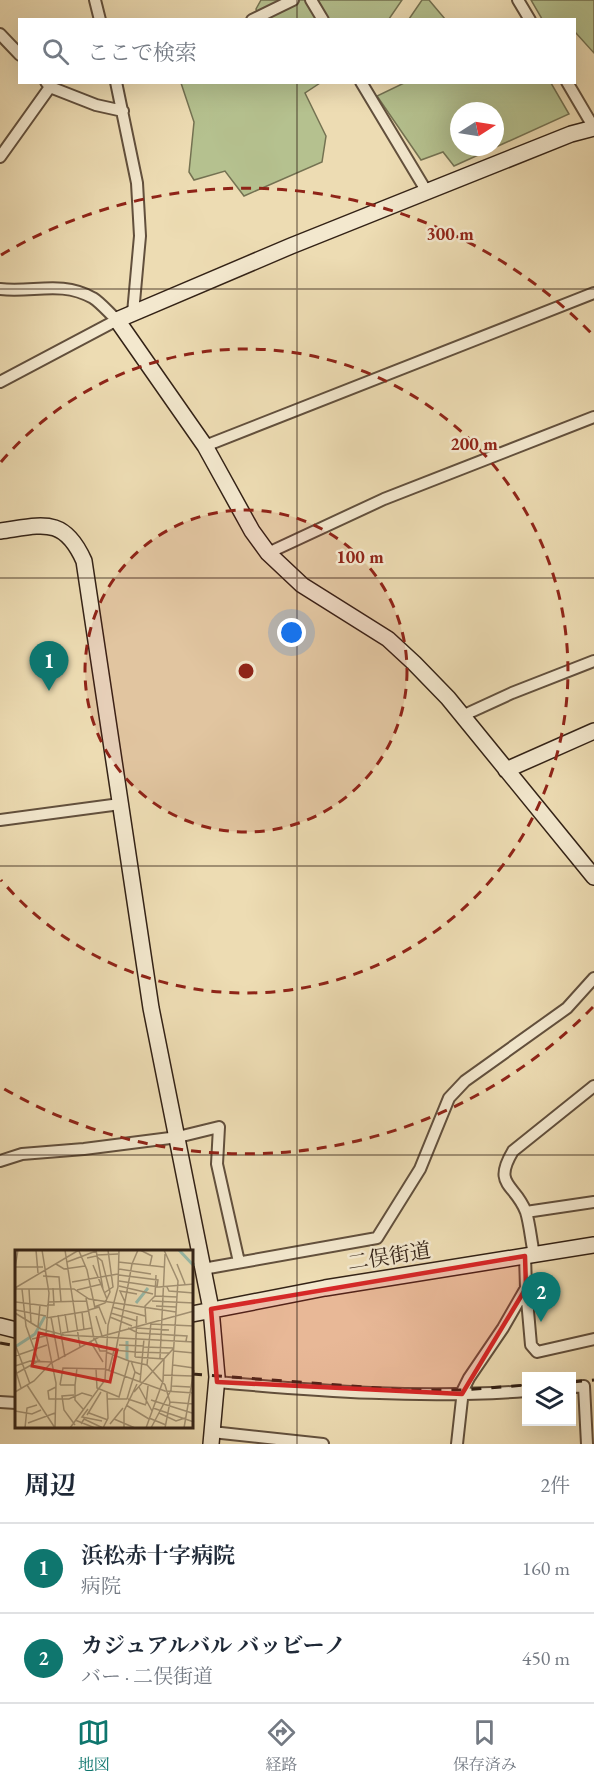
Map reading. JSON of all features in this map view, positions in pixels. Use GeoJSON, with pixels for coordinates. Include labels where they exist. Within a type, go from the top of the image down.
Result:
{"type":"FeatureCollection","features":[{"type":"Feature","properties":{"kind":"street"},"geometry":{"type":"LineString","coordinates":[[95,0],[100,18]]}},
{"type":"Feature","properties":{"kind":"street"},"geometry":{"type":"LineString","coordinates":[[256,18],[293,0]]}},
{"type":"Feature","properties":{"kind":"street"},"geometry":{"type":"LineString","coordinates":[[311,0],[322,18]]}},
{"type":"Feature","properties":{"kind":"street"},"geometry":{"type":"LineString","coordinates":[[518,0],[529,18]]}},
{"type":"Feature","properties":{"kind":"street"},"geometry":{"type":"LineString","coordinates":[[0,34],[18,53]]}},
{"type":"Feature","properties":{"kind":"street"},"geometry":{"type":"LineString","coordinates":[[116,84],[137,183],[139,210],[140,236],[133,313]]}},
{"type":"Feature","properties":{"kind":"street"},"geometry":{"type":"LineString","coordinates":[[362,84],[427,192]]}},
{"type":"Feature","properties":{"kind":"street"},"geometry":{"type":"LineString","coordinates":[[0,382],[133,313],[281,250],[571,134],[594,128],[568,84]]}},
{"type":"Feature","properties":{"kind":"street"},"geometry":{"type":"LineString","coordinates":[[0,157],[48,85],[96,105],[123,111]]}},
{"type":"Feature","properties":{"kind":"street"},"geometry":{"type":"LineString","coordinates":[[0,289],[13,291],[60,287],[94,298],[117,320],[205,446],[252,531],[268,553],[302,585],[388,639],[448,698],[594,877]]}},
{"type":"Feature","properties":{"kind":"street"},"geometry":{"type":"LineString","coordinates":[[205,446],[594,293]]}},
{"type":"Feature","properties":{"kind":"street"},"geometry":{"type":"LineString","coordinates":[[268,553],[384,499],[594,417]]}},
{"type":"Feature","properties":{"kind":"street"},"geometry":{"type":"LineString","coordinates":[[0,531],[49,526],[59,529],[74,540],[84,561],[151,1008],[211,1309],[217,1382],[211,1438],[323,1444]]}},
{"type":"Feature","properties":{"kind":"street"},"geometry":{"type":"LineString","coordinates":[[462,716],[512,693],[594,661]]}},
{"type":"Feature","properties":{"kind":"street"},"geometry":{"type":"LineString","coordinates":[[506,770],[594,732]]}},
{"type":"Feature","properties":{"kind":"street"},"geometry":{"type":"LineString","coordinates":[[0,820],[120,804]]}},
{"type":"Feature","properties":{"kind":"street"},"geometry":{"type":"LineString","coordinates":[[203,1269],[377,1238],[420,1169],[449,1098],[465,1081],[567,1008],[594,978]]}},
{"type":"Feature","properties":{"kind":"street"},"geometry":{"type":"LineString","coordinates":[[594,1086],[513,1150],[504,1165],[503,1172],[506,1182],[526,1212],[530,1255],[526,1288],[531,1345],[537,1352],[594,1339]]}},
{"type":"Feature","properties":{"kind":"street"},"geometry":{"type":"LineString","coordinates":[[0,1161],[22,1154],[178,1137],[219,1127],[218,1164],[239,1262]]}},
{"type":"Feature","properties":{"kind":"street"},"geometry":{"type":"LineString","coordinates":[[526,1212],[594,1202]]}},
{"type":"Feature","properties":{"kind":"street","name":"二俣街道"},"geometry":{"type":"LineString","coordinates":[[194,1313],[325,1288],[594,1245]]}},
{"type":"Feature","properties":{"kind":"street"},"geometry":{"type":"LineString","coordinates":[[457,1444],[462,1394],[469,1378],[503,1328],[526,1288]]}},
{"type":"Feature","properties":{"kind":"street"},"geometry":{"type":"LineString","coordinates":[[0,1326],[15,1330]]}},
{"type":"Feature","properties":{"kind":"street"},"geometry":{"type":"LineString","coordinates":[[217,1382],[338,1390],[462,1394],[522,1391]]}},
{"type":"Feature","properties":{"kind":"street"},"geometry":{"type":"LineString","coordinates":[[576,1387],[584,1386],[587,1444]]}},
{"type":"Feature","properties":{"kind":"street"},"geometry":{"type":"LineString","coordinates":[[0,1402],[15,1403]]}},
{"type":"Feature","properties":{"kind":"highlighted area"},"geometry":{"type":"Polygon","coordinates":[[[525,1256],[526,1288],[462,1394],[217,1382],[211,1309],[525,1256]]]}},
{"type":"Feature","properties":{"kind":"green space"},"geometry":{"type":"Polygon","coordinates":[[[261,0],[402,0],[390,18],[259,18],[256,9],[261,0]]]}},
{"type":"Feature","properties":{"kind":"green space"},"geometry":{"type":"Polygon","coordinates":[[[422,0],[429,0],[444,18],[410,18],[422,0]]]}},
{"type":"Feature","properties":{"kind":"green space"},"geometry":{"type":"Polygon","coordinates":[[[531,0],[594,0],[594,53],[576,33],[576,18],[541,18],[531,0]]]}},
{"type":"Feature","properties":{"kind":"green space"},"geometry":{"type":"Polygon","coordinates":[[[181,84],[318,84],[305,93],[326,136],[322,162],[244,196],[225,171],[194,180],[189,172],[194,122],[181,84]]]}},
{"type":"Feature","properties":{"kind":"green space"},"geometry":{"type":"Polygon","coordinates":[[[402,84],[552,84],[569,114],[504,143],[504,102],[450,102],[450,156],[476,156],[454,166],[443,152],[421,160],[377,96],[402,84]]]}},
{"type":"Feature","properties":{"kind":"railway"},"geometry":{"type":"LineString","coordinates":[[0,1343],[15,1346]]}},
{"type":"Feature","properties":{"kind":"railway"},"geometry":{"type":"LineString","coordinates":[[194,1374],[406,1390],[463,1390],[522,1385]]}},
{"type":"Feature","properties":{"kind":"railway"},"geometry":{"type":"LineString","coordinates":[[576,1382],[594,1380]]}},
{"type":"Feature","properties":{"kind":"place","name":"浜松赤十字病院"},"geometry":{"type":"Point","coordinates":[49,691]}},
{"type":"Feature","properties":{"kind":"place","name":"カジュアルバル バッビーノ"},"geometry":{"type":"Point","coordinates":[541,1322]}}]}
